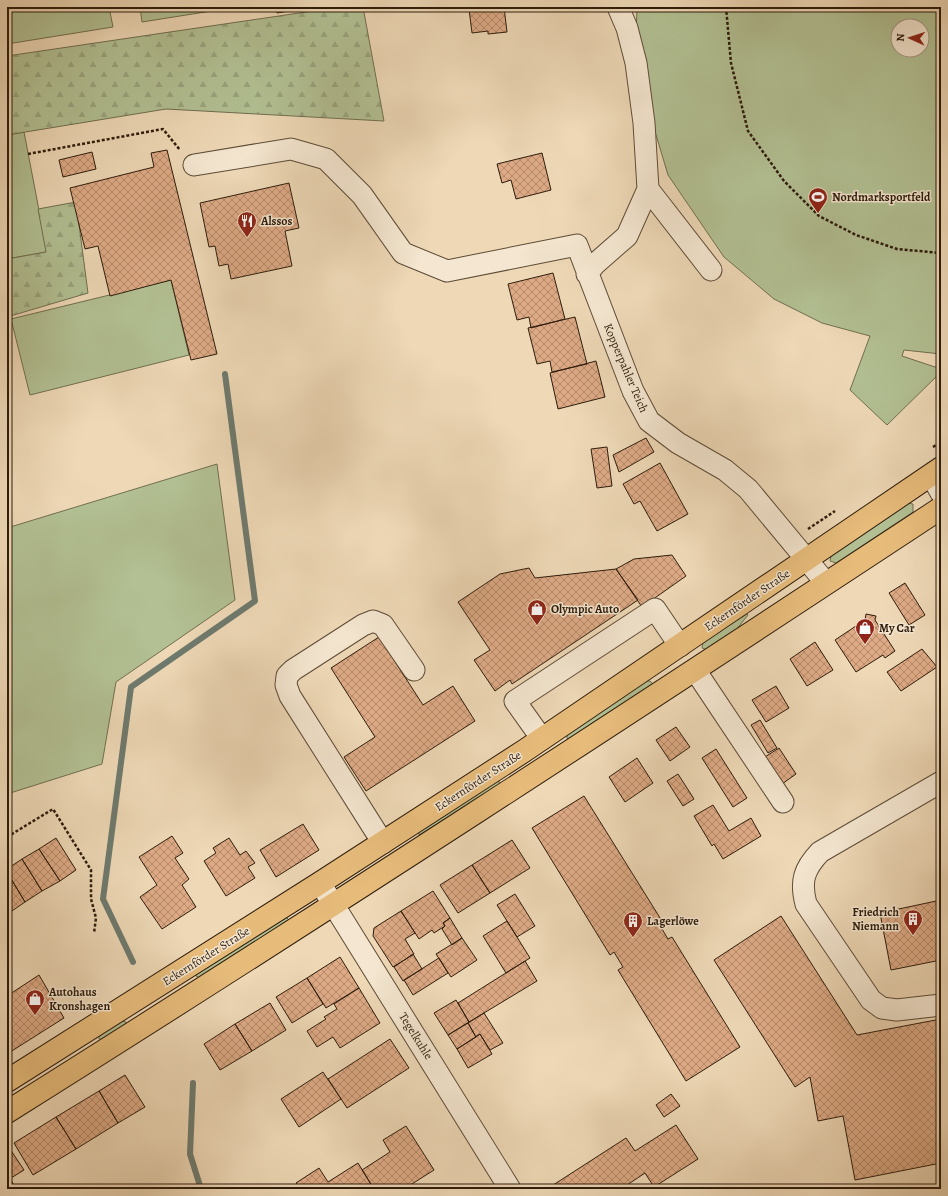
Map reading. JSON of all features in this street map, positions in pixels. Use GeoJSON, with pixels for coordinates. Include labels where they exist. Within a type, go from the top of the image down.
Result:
{"type":"FeatureCollection","features":[{"type":"Feature","properties":{"kind":"main road","name":"Eckernförder Straße"},"geometry":{"type":"LineString","coordinates":[[7,1081],[383,843],[542,739],[808,560],[938,478]]}},
{"type":"Feature","properties":{"kind":"main road","name":"Eckernförder Straße"},"geometry":{"type":"LineString","coordinates":[[7,1112],[334,904],[695,670],[941,508]]}},
{"type":"Feature","properties":{"kind":"street"},"geometry":{"type":"LineString","coordinates":[[587,274],[595,264],[627,236],[648,188],[644,123],[636,63],[627,28],[618,7]]}},
{"type":"Feature","properties":{"kind":"street","name":"Kopperpahler Teich"},"geometry":{"type":"LineString","coordinates":[[194,166],[291,149],[326,159],[362,195],[403,253],[447,271],[578,245],[587,274],[633,391],[649,421],[665,434],[717,464],[738,480],[808,560],[826,583]]}},
{"type":"Feature","properties":{"kind":"street"},"geometry":{"type":"LineString","coordinates":[[648,188],[711,270]]}},
{"type":"Feature","properties":{"kind":"street"},"geometry":{"type":"LineString","coordinates":[[542,739],[515,701],[655,609],[680,646]]}},
{"type":"Feature","properties":{"kind":"street"},"geometry":{"type":"LineString","coordinates":[[383,843],[290,696],[286,685],[287,676],[363,625],[373,621],[383,625],[414,670]]}},
{"type":"Feature","properties":{"kind":"street"},"geometry":{"type":"LineString","coordinates":[[695,670],[783,802]]}},
{"type":"Feature","properties":{"kind":"street"},"geometry":{"type":"LineString","coordinates":[[941,782],[820,852],[809,864],[806,870],[803,892],[806,904],[871,1000],[882,1008],[897,1010],[941,1005]]}},
{"type":"Feature","properties":{"kind":"street","name":"Tegelkuhle"},"geometry":{"type":"LineString","coordinates":[[320,883],[508,1188]]}},
{"type":"Feature","properties":{"kind":"path"},"geometry":{"type":"LineString","coordinates":[[726,7],[731,63],[748,131],[784,181],[818,216],[856,235],[897,249],[941,252]]}},
{"type":"Feature","properties":{"kind":"path"},"geometry":{"type":"LineString","coordinates":[[28,154],[163,129],[194,166]]}},
{"type":"Feature","properties":{"kind":"path"},"geometry":{"type":"LineString","coordinates":[[7,837],[53,809],[91,870],[90,899],[96,918],[94,934]]}},
{"type":"Feature","properties":{"kind":"green space"},"geometry":{"type":"Polygon","coordinates":[[[7,7],[109,7],[113,27],[7,44],[7,7]]]}},
{"type":"Feature","properties":{"kind":"green space"},"geometry":{"type":"Polygon","coordinates":[[[140,7],[237,7],[142,22],[140,7]]]}},
{"type":"Feature","properties":{"kind":"green space"},"geometry":{"type":"Polygon","coordinates":[[[340,7],[363,7],[384,121],[166,109],[7,135],[7,56],[340,7]]]}},
{"type":"Feature","properties":{"kind":"green space","name":"Nordmarksportfeld"},"geometry":{"type":"Polygon","coordinates":[[[637,7],[941,7],[941,354],[904,350],[902,356],[941,369],[941,372],[887,425],[850,390],[870,336],[822,323],[774,299],[724,257],[668,175],[654,128],[636,40],[637,7]]]}},
{"type":"Feature","properties":{"kind":"green space"},"geometry":{"type":"Polygon","coordinates":[[[24,132],[47,252],[7,259],[7,135],[24,132]]]}},
{"type":"Feature","properties":{"kind":"green space"},"geometry":{"type":"Polygon","coordinates":[[[76,202],[88,293],[7,317],[7,259],[46,252],[38,209],[76,202]]]}},
{"type":"Feature","properties":{"kind":"green space"},"geometry":{"type":"Polygon","coordinates":[[[171,280],[189,355],[30,395],[11,319],[171,280]]]}},
{"type":"Feature","properties":{"kind":"green space"},"geometry":{"type":"Polygon","coordinates":[[[217,464],[235,600],[116,682],[102,764],[7,794],[7,528],[217,464]]]}},
{"type":"Feature","properties":{"kind":"green space"},"geometry":{"type":"Polygon","coordinates":[[[907,503],[913,504],[913,512],[836,563],[830,561],[831,556],[907,503]]]}},
{"type":"Feature","properties":{"kind":"green space"},"geometry":{"type":"Polygon","coordinates":[[[747,614],[748,615],[736,630],[707,650],[702,648],[703,642],[747,614]]]}},
{"type":"Feature","properties":{"kind":"green space"},"geometry":{"type":"Polygon","coordinates":[[[647,681],[650,681],[653,684],[568,740],[567,734],[647,681]]]}},
{"type":"Feature","properties":{"kind":"green space"},"geometry":{"type":"Polygon","coordinates":[[[499,781],[500,786],[419,835],[419,831],[495,782],[499,781]]]}},
{"type":"Feature","properties":{"kind":"green space"},"geometry":{"type":"Polygon","coordinates":[[[286,917],[289,920],[200,978],[196,976],[197,972],[286,917]]]}},
{"type":"Feature","properties":{"kind":"green space"},"geometry":{"type":"Polygon","coordinates":[[[120,1021],[126,1022],[126,1024],[103,1040],[99,1039],[99,1035],[120,1021]]]}},
{"type":"Feature","properties":{"kind":"building"},"geometry":{"type":"Polygon","coordinates":[[[276,7],[313,7],[277,13],[276,7]]]}},
{"type":"Feature","properties":{"kind":"building"},"geometry":{"type":"Polygon","coordinates":[[[504,7],[507,32],[488,34],[488,31],[472,33],[469,9],[504,7]]]}},
{"type":"Feature","properties":{"kind":"building"},"geometry":{"type":"Polygon","coordinates":[[[167,150],[217,354],[191,360],[171,280],[110,296],[98,246],[85,249],[70,188],[154,167],[151,153],[167,150]]]}},
{"type":"Feature","properties":{"kind":"building"},"geometry":{"type":"Polygon","coordinates":[[[92,152],[96,169],[63,177],[59,160],[92,152]]]}},
{"type":"Feature","properties":{"kind":"building"},"geometry":{"type":"Polygon","coordinates":[[[542,153],[551,190],[516,199],[511,180],[502,183],[497,164],[542,153]]]}},
{"type":"Feature","properties":{"kind":"building","name":"Alssos"},"geometry":{"type":"Polygon","coordinates":[[[289,183],[299,228],[285,231],[292,266],[231,279],[228,264],[219,266],[215,246],[209,247],[200,203],[289,183]]]}},
{"type":"Feature","properties":{"kind":"building"},"geometry":{"type":"Polygon","coordinates":[[[553,273],[565,319],[531,328],[529,317],[517,320],[508,284],[553,273]]]}},
{"type":"Feature","properties":{"kind":"building"},"geometry":{"type":"Polygon","coordinates":[[[575,317],[587,364],[552,372],[550,361],[537,364],[528,328],[575,317]]]}},
{"type":"Feature","properties":{"kind":"building"},"geometry":{"type":"Polygon","coordinates":[[[596,361],[605,397],[558,409],[550,373],[596,361]]]}},
{"type":"Feature","properties":{"kind":"building"},"geometry":{"type":"Polygon","coordinates":[[[646,438],[654,452],[619,472],[613,455],[646,438]]]}},
{"type":"Feature","properties":{"kind":"building"},"geometry":{"type":"Polygon","coordinates":[[[607,447],[612,486],[597,488],[591,449],[607,447]]]}},
{"type":"Feature","properties":{"kind":"building"},"geometry":{"type":"Polygon","coordinates":[[[660,463],[688,514],[657,531],[640,501],[634,504],[623,484],[660,463]]]}},
{"type":"Feature","properties":{"kind":"building"},"geometry":{"type":"Polygon","coordinates":[[[672,555],[686,576],[642,607],[616,569],[634,559],[672,555]]]}},
{"type":"Feature","properties":{"kind":"building","name":"Olympic Auto"},"geometry":{"type":"Polygon","coordinates":[[[529,568],[535,578],[616,569],[638,600],[512,684],[510,680],[495,691],[474,660],[490,650],[458,602],[500,574],[529,568]]]}},
{"type":"Feature","properties":{"kind":"building"},"geometry":{"type":"Polygon","coordinates":[[[905,583],[925,615],[909,625],[889,593],[905,583]]]}},
{"type":"Feature","properties":{"kind":"building","name":"My Car"},"geometry":{"type":"Polygon","coordinates":[[[866,614],[876,616],[875,620],[895,651],[885,658],[883,655],[856,672],[835,640],[865,620],[866,614]]]}},
{"type":"Feature","properties":{"kind":"building"},"geometry":{"type":"Polygon","coordinates":[[[379,637],[423,705],[453,686],[475,721],[366,791],[344,757],[375,737],[331,668],[379,637]]]}},
{"type":"Feature","properties":{"kind":"building"},"geometry":{"type":"Polygon","coordinates":[[[815,642],[833,670],[807,686],[790,659],[815,642]]]}},
{"type":"Feature","properties":{"kind":"building"},"geometry":{"type":"Polygon","coordinates":[[[922,649],[937,667],[901,691],[887,672],[922,649]]]}},
{"type":"Feature","properties":{"kind":"building"},"geometry":{"type":"Polygon","coordinates":[[[776,686],[789,708],[766,722],[752,700],[776,686]]]}},
{"type":"Feature","properties":{"kind":"building"},"geometry":{"type":"Polygon","coordinates":[[[760,720],[777,748],[768,753],[751,725],[760,720]]]}},
{"type":"Feature","properties":{"kind":"building"},"geometry":{"type":"Polygon","coordinates":[[[676,727],[690,747],[670,761],[656,740],[676,727]]]}},
{"type":"Feature","properties":{"kind":"building"},"geometry":{"type":"Polygon","coordinates":[[[779,748],[796,774],[782,784],[765,757],[779,748]]]}},
{"type":"Feature","properties":{"kind":"building"},"geometry":{"type":"Polygon","coordinates":[[[716,749],[747,798],[733,807],[702,758],[716,749]]]}},
{"type":"Feature","properties":{"kind":"building"},"geometry":{"type":"Polygon","coordinates":[[[637,758],[653,783],[625,802],[609,777],[637,758]]]}},
{"type":"Feature","properties":{"kind":"building"},"geometry":{"type":"Polygon","coordinates":[[[678,774],[694,799],[683,806],[667,781],[678,774]]]}},
{"type":"Feature","properties":{"kind":"building","name":"Lagerlöwe"},"geometry":{"type":"Polygon","coordinates":[[[584,796],[662,921],[659,924],[668,939],[672,937],[740,1047],[686,1081],[618,970],[623,967],[614,952],[610,955],[532,828],[584,796]]]}},
{"type":"Feature","properties":{"kind":"building"},"geometry":{"type":"Polygon","coordinates":[[[713,805],[729,831],[751,818],[761,836],[723,859],[714,844],[712,846],[694,816],[713,805]]]}},
{"type":"Feature","properties":{"kind":"building"},"geometry":{"type":"Polygon","coordinates":[[[303,824],[319,850],[276,877],[260,850],[303,824]]]}},
{"type":"Feature","properties":{"kind":"building"},"geometry":{"type":"Polygon","coordinates":[[[172,836],[183,853],[175,858],[189,879],[182,885],[196,907],[162,929],[140,897],[157,885],[139,857],[172,836]]]}},
{"type":"Feature","properties":{"kind":"building"},"geometry":{"type":"Polygon","coordinates":[[[56,838],[76,870],[60,881],[39,849],[56,838]]]}},
{"type":"Feature","properties":{"kind":"building"},"geometry":{"type":"Polygon","coordinates":[[[229,838],[240,855],[246,851],[255,863],[248,867],[255,878],[226,896],[204,861],[216,853],[213,848],[229,838]]]}},
{"type":"Feature","properties":{"kind":"building"},"geometry":{"type":"Polygon","coordinates":[[[512,840],[530,868],[490,893],[472,865],[512,840]]]}},
{"type":"Feature","properties":{"kind":"building"},"geometry":{"type":"Polygon","coordinates":[[[39,849],[60,881],[42,891],[22,859],[39,849]]]}},
{"type":"Feature","properties":{"kind":"building"},"geometry":{"type":"Polygon","coordinates":[[[22,859],[42,891],[25,902],[7,872],[7,869],[22,859]]]}},
{"type":"Feature","properties":{"kind":"building"},"geometry":{"type":"Polygon","coordinates":[[[472,865],[490,893],[458,913],[440,885],[472,865]]]}},
{"type":"Feature","properties":{"kind":"building"},"geometry":{"type":"Polygon","coordinates":[[[7,872],[25,902],[9,913],[7,910],[7,872]]]}},
{"type":"Feature","properties":{"kind":"building"},"geometry":{"type":"Polygon","coordinates":[[[433,891],[450,918],[443,923],[445,926],[434,933],[432,930],[419,939],[401,911],[433,891]]]}},
{"type":"Feature","properties":{"kind":"building"},"geometry":{"type":"Polygon","coordinates":[[[515,894],[535,926],[517,937],[497,905],[515,894]]]}},
{"type":"Feature","properties":{"kind":"building","name":"Friedrich Niemann"},"geometry":{"type":"Polygon","coordinates":[[[941,900],[941,960],[891,970],[880,913],[941,900]]]}},
{"type":"Feature","properties":{"kind":"building"},"geometry":{"type":"Polygon","coordinates":[[[401,911],[415,933],[405,939],[414,954],[393,967],[373,936],[374,928],[401,911]]]}},
{"type":"Feature","properties":{"kind":"building"},"geometry":{"type":"Polygon","coordinates":[[[781,916],[857,1035],[941,1019],[941,1163],[855,1180],[843,1116],[818,1121],[810,1077],[795,1087],[714,960],[781,916]]]}},
{"type":"Feature","properties":{"kind":"building"},"geometry":{"type":"Polygon","coordinates":[[[450,918],[462,938],[452,945],[442,929],[445,926],[443,923],[450,918]]]}},
{"type":"Feature","properties":{"kind":"building"},"geometry":{"type":"Polygon","coordinates":[[[507,921],[530,958],[506,973],[483,936],[507,921]]]}},
{"type":"Feature","properties":{"kind":"building"},"geometry":{"type":"Polygon","coordinates":[[[462,938],[477,960],[451,977],[436,954],[462,938]]]}},
{"type":"Feature","properties":{"kind":"building"},"geometry":{"type":"Polygon","coordinates":[[[413,954],[422,969],[403,981],[394,967],[413,954]]]}},
{"type":"Feature","properties":{"kind":"building"},"geometry":{"type":"Polygon","coordinates":[[[340,957],[359,988],[326,1008],[307,978],[340,957]]]}},
{"type":"Feature","properties":{"kind":"building"},"geometry":{"type":"Polygon","coordinates":[[[439,958],[448,973],[413,995],[404,980],[439,958]]]}},
{"type":"Feature","properties":{"kind":"building"},"geometry":{"type":"Polygon","coordinates":[[[525,961],[537,981],[469,1022],[458,1003],[525,961]]]}},
{"type":"Feature","properties":{"kind":"building","name":"Autohaus Kronshagen"},"geometry":{"type":"Polygon","coordinates":[[[39,975],[64,1018],[7,1054],[7,1013],[11,1010],[7,1004],[7,996],[39,975]]]}},
{"type":"Feature","properties":{"kind":"building"},"geometry":{"type":"Polygon","coordinates":[[[307,978],[323,1004],[292,1023],[276,997],[307,978]]]}},
{"type":"Feature","properties":{"kind":"building"},"geometry":{"type":"Polygon","coordinates":[[[359,988],[380,1023],[340,1048],[333,1037],[317,1047],[307,1031],[326,1019],[324,1017],[337,1009],[334,1004],[359,988]]]}},
{"type":"Feature","properties":{"kind":"building"},"geometry":{"type":"Polygon","coordinates":[[[456,1000],[469,1022],[448,1035],[434,1013],[456,1000]]]}},
{"type":"Feature","properties":{"kind":"building"},"geometry":{"type":"Polygon","coordinates":[[[270,1003],[286,1030],[252,1051],[235,1024],[270,1003]]]}},
{"type":"Feature","properties":{"kind":"building"},"geometry":{"type":"Polygon","coordinates":[[[484,1013],[503,1043],[490,1050],[480,1034],[476,1037],[468,1023],[484,1013]]]}},
{"type":"Feature","properties":{"kind":"building"},"geometry":{"type":"Polygon","coordinates":[[[468,1023],[476,1037],[457,1049],[448,1035],[468,1023]]]}},
{"type":"Feature","properties":{"kind":"building"},"geometry":{"type":"Polygon","coordinates":[[[235,1024],[252,1051],[220,1070],[204,1044],[235,1024]]]}},
{"type":"Feature","properties":{"kind":"building"},"geometry":{"type":"Polygon","coordinates":[[[480,1034],[492,1054],[468,1068],[457,1049],[480,1034]]]}},
{"type":"Feature","properties":{"kind":"building"},"geometry":{"type":"Polygon","coordinates":[[[390,1039],[409,1068],[347,1108],[328,1079],[390,1039]]]}},
{"type":"Feature","properties":{"kind":"building"},"geometry":{"type":"Polygon","coordinates":[[[323,1072],[341,1099],[299,1127],[281,1099],[323,1072]]]}},
{"type":"Feature","properties":{"kind":"building"},"geometry":{"type":"Polygon","coordinates":[[[125,1075],[145,1107],[118,1123],[99,1091],[125,1075]]]}},
{"type":"Feature","properties":{"kind":"building"},"geometry":{"type":"Polygon","coordinates":[[[99,1091],[118,1123],[76,1149],[56,1117],[99,1091]]]}},
{"type":"Feature","properties":{"kind":"building"},"geometry":{"type":"Polygon","coordinates":[[[671,1094],[680,1106],[664,1117],[656,1105],[671,1094]]]}},
{"type":"Feature","properties":{"kind":"building"},"geometry":{"type":"Polygon","coordinates":[[[56,1117],[76,1149],[33,1175],[14,1143],[56,1117]]]}},
{"type":"Feature","properties":{"kind":"building"},"geometry":{"type":"Polygon","coordinates":[[[676,1125],[698,1159],[654,1187],[645,1173],[621,1189],[547,1189],[626,1138],[635,1151],[676,1125]]]}},
{"type":"Feature","properties":{"kind":"building"},"geometry":{"type":"Polygon","coordinates":[[[406,1126],[434,1170],[404,1189],[374,1189],[362,1170],[390,1152],[383,1140],[406,1126]]]}},
{"type":"Feature","properties":{"kind":"building"},"geometry":{"type":"Polygon","coordinates":[[[10,1149],[24,1170],[11,1178],[7,1173],[7,1151],[10,1149]]]}},
{"type":"Feature","properties":{"kind":"building"},"geometry":{"type":"Polygon","coordinates":[[[358,1163],[374,1189],[300,1189],[296,1183],[319,1168],[328,1182],[358,1163]]]}},
{"type":"Feature","properties":{"kind":"building"},"geometry":{"type":"Polygon","coordinates":[[[11,1180],[16,1189],[7,1189],[7,1182],[11,1180]]]}},
{"type":"Feature","properties":{"kind":"waterway"},"geometry":{"type":"LineString","coordinates":[[133,962],[103,899],[131,687],[255,601],[225,374]]}},
{"type":"Feature","properties":{"kind":"waterway"},"geometry":{"type":"LineString","coordinates":[[193,1083],[190,1154],[201,1189]]}},
{"type":"Feature","properties":{"kind":"place","name":"Nordmarksportfeld"},"geometry":{"type":"Point","coordinates":[818,214]}},
{"type":"Feature","properties":{"kind":"place","name":"Alssos"},"geometry":{"type":"Point","coordinates":[247,238]}},
{"type":"Feature","properties":{"kind":"place","name":"Olympic Auto"},"geometry":{"type":"Point","coordinates":[537,626]}},
{"type":"Feature","properties":{"kind":"place","name":"My Car"},"geometry":{"type":"Point","coordinates":[865,645]}},
{"type":"Feature","properties":{"kind":"place","name":"Friedrich Niemann"},"geometry":{"type":"Point","coordinates":[913,936]}},
{"type":"Feature","properties":{"kind":"place","name":"Lagerlöwe"},"geometry":{"type":"Point","coordinates":[633,938]}},
{"type":"Feature","properties":{"kind":"place","name":"Autohaus Kronshagen"},"geometry":{"type":"Point","coordinates":[35,1016]}}]}
